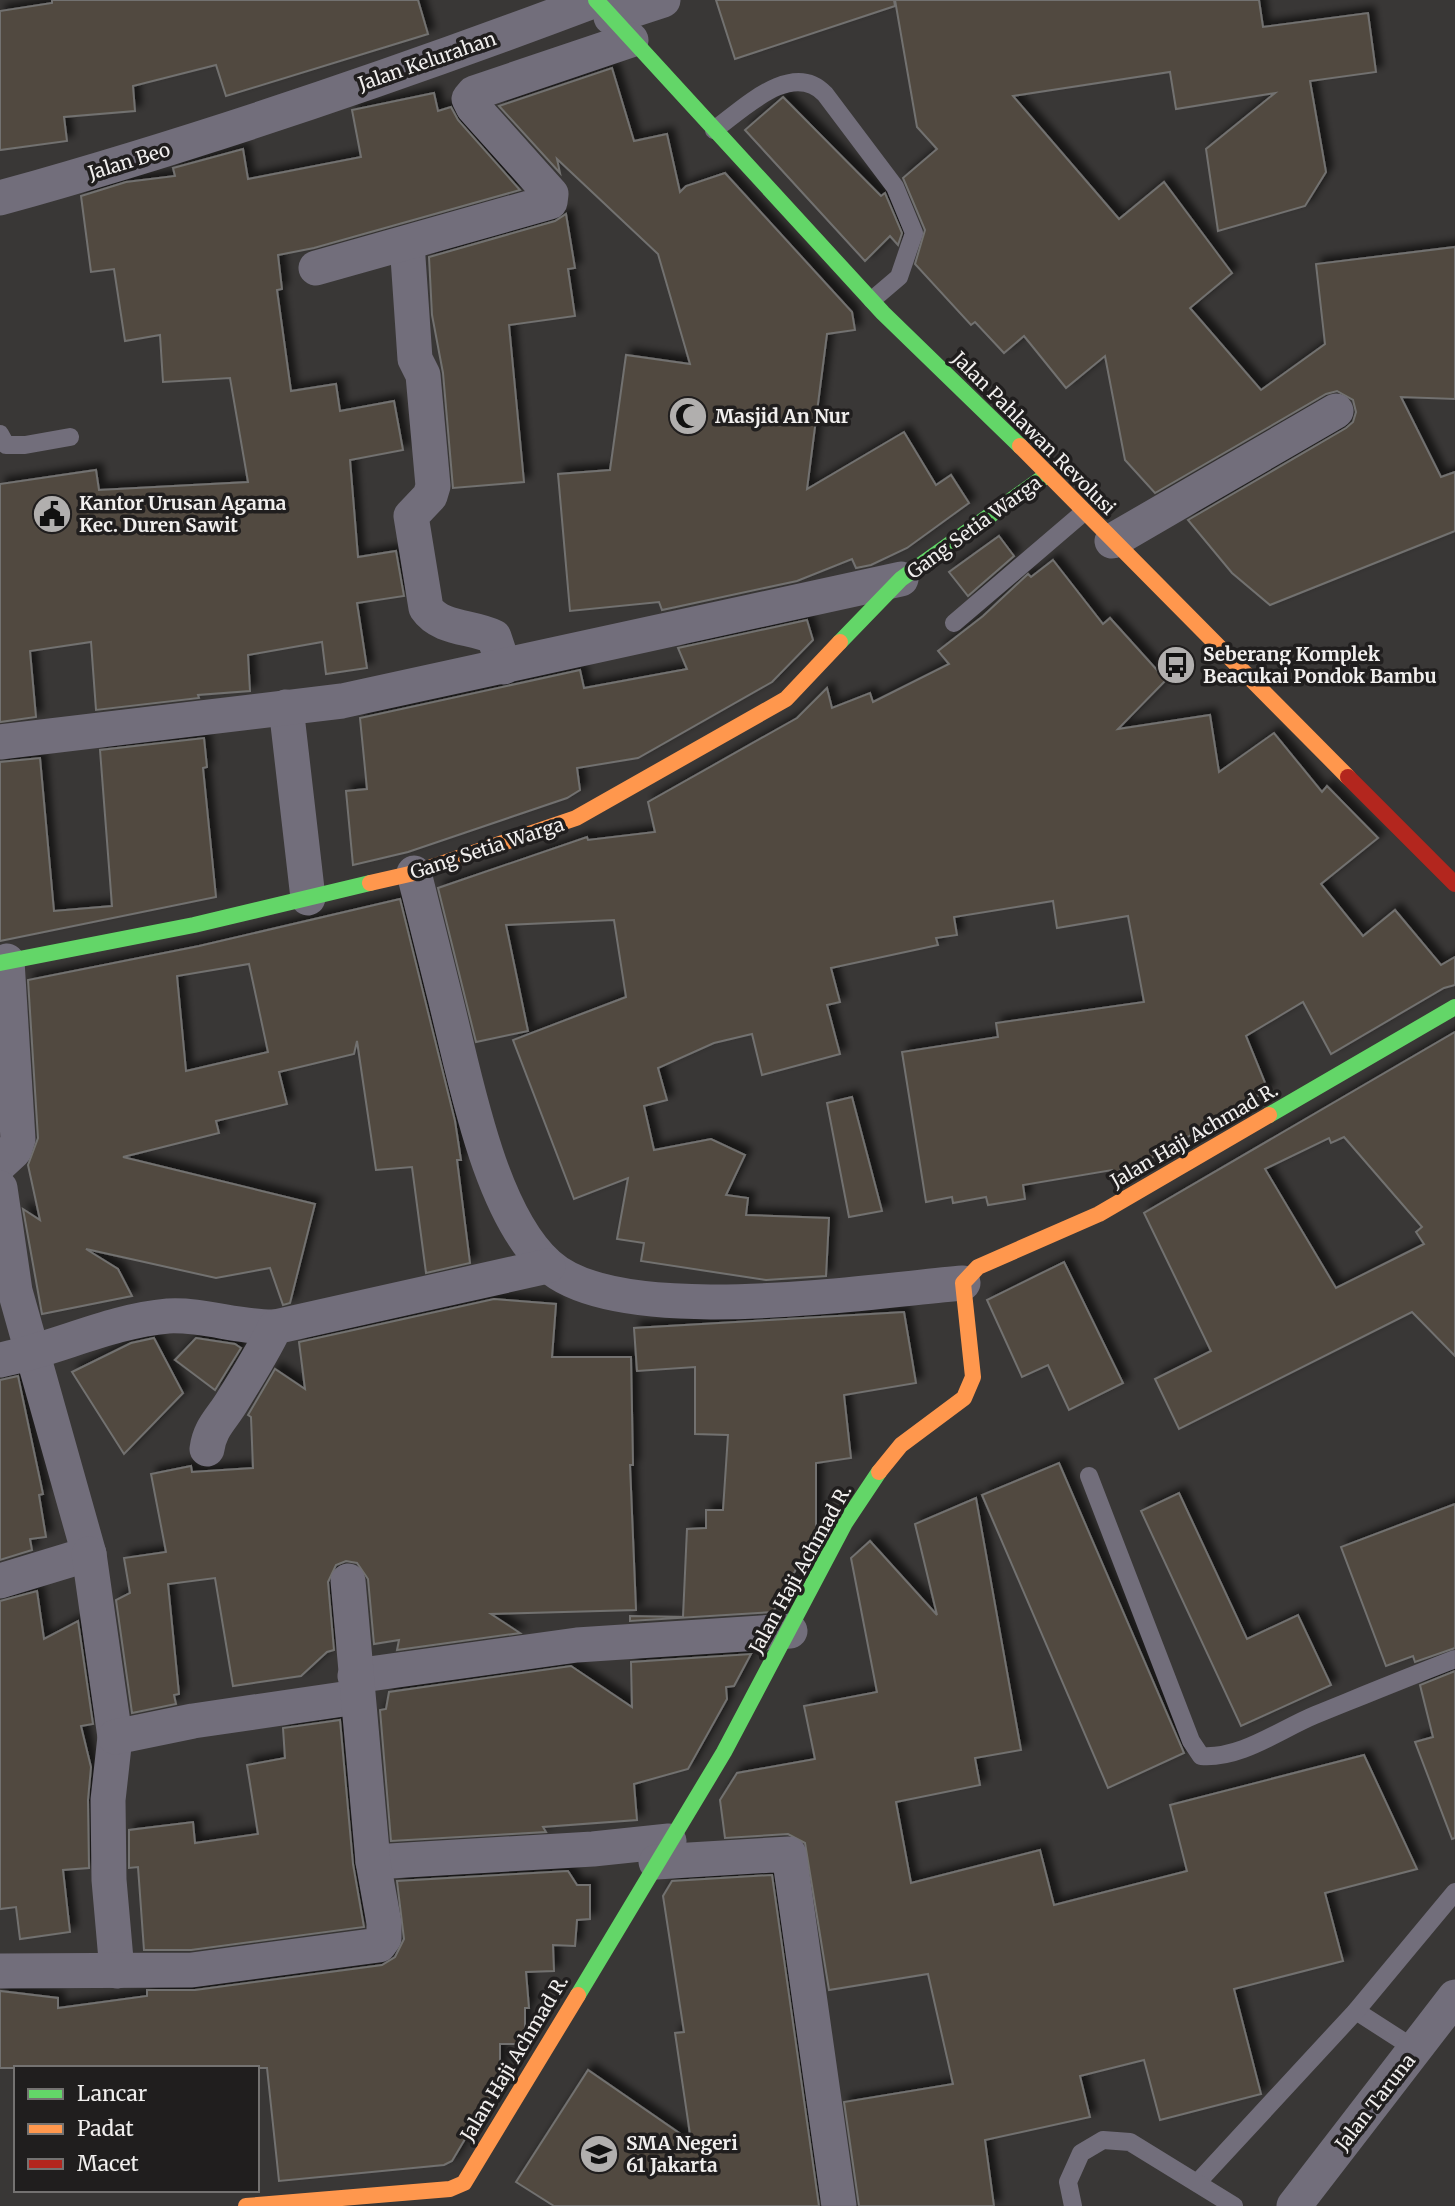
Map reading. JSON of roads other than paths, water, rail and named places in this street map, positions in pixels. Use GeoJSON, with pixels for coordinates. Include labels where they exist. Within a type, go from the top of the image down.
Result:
{"type":"FeatureCollection","features":[{"type":"Feature","properties":{"kind":"street"},"geometry":{"type":"LineString","coordinates":[[316,268],[550,202],[551,194],[473,107],[469,99],[474,93],[608,14],[663,0]]}},
{"type":"Feature","properties":{"kind":"street","name":"Jalan Kelurahan"},"geometry":{"type":"LineString","coordinates":[[258,121],[608,14]]}},
{"type":"Feature","properties":{"kind":"street","name":"Jalan Pahlawan Revolusi"},"geometry":{"type":"LineString","coordinates":[[608,14],[872,300],[1455,884]]}},
{"type":"Feature","properties":{"kind":"street","name":"Jalan Beo"},"geometry":{"type":"LineString","coordinates":[[0,198],[127,163],[258,121]]}},
{"type":"Feature","properties":{"kind":"street"},"geometry":{"type":"LineString","coordinates":[[407,243],[415,359],[423,376],[433,486],[430,496],[411,516],[426,608],[436,618],[457,628],[494,637],[504,667]]}},
{"type":"Feature","properties":{"kind":"street"},"geometry":{"type":"LineString","coordinates":[[1112,541],[1336,411]]}},
{"type":"Feature","properties":{"kind":"street","name":"Gang Setia Warga"},"geometry":{"type":"LineString","coordinates":[[4,962],[194,925],[414,873],[576,818],[786,698],[901,579],[1048,474]]}},
{"type":"Feature","properties":{"kind":"street","name":"Gang Setia Warga"},"geometry":{"type":"LineString","coordinates":[[0,742],[342,701],[901,579]]}},
{"type":"Feature","properties":{"kind":"street"},"geometry":{"type":"LineString","coordinates":[[286,707],[309,898]]}},
{"type":"Feature","properties":{"kind":"street"},"geometry":{"type":"LineString","coordinates":[[414,873],[475,1124],[523,1236],[548,1266],[591,1290],[664,1301],[721,1303],[963,1283]]}},
{"type":"Feature","properties":{"kind":"street"},"geometry":{"type":"LineString","coordinates":[[0,1164],[13,1151],[18,1139],[4,962]]}},
{"type":"Feature","properties":{"kind":"street","name":"Jalan Haji Achmad R."},"geometry":{"type":"LineString","coordinates":[[246,2206],[450,2189],[464,2183],[723,1752],[790,1632],[845,1523],[884,1465],[901,1446],[964,1398],[973,1377],[963,1283],[978,1267],[1099,1214],[1455,1007]]}},
{"type":"Feature","properties":{"kind":"street"},"geometry":{"type":"LineString","coordinates":[[0,1188],[15,1291],[16,1357],[89,1554],[115,1737],[108,1800],[109,1880],[117,1971]]}},
{"type":"Feature","properties":{"kind":"street"},"geometry":{"type":"LineString","coordinates":[[16,1357],[97,1331],[167,1316],[191,1317],[251,1327],[275,1327],[548,1266]]}},
{"type":"Feature","properties":{"kind":"street"},"geometry":{"type":"LineString","coordinates":[[207,1449],[214,1424],[230,1405],[275,1327]]}},
{"type":"Feature","properties":{"kind":"street"},"geometry":{"type":"LineString","coordinates":[[0,1581],[89,1554]]}},
{"type":"Feature","properties":{"kind":"street"},"geometry":{"type":"LineString","coordinates":[[0,1971],[192,1970],[379,1945],[384,1938],[384,1923],[373,1862],[348,1581]]}},
{"type":"Feature","properties":{"kind":"street"},"geometry":{"type":"LineString","coordinates":[[115,1737],[356,1686],[577,1645],[790,1632]]}},
{"type":"Feature","properties":{"kind":"street"},"geometry":{"type":"LineString","coordinates":[[373,1862],[593,1849],[789,1854],[839,2206]]}},
{"type":"Feature","properties":{"kind":"street","name":"Jalan Taruna"},"geometry":{"type":"LineString","coordinates":[[1294,2206],[1415,2049],[1450,2017]]}},
{"type":"Feature","properties":{"kind":"lane"},"geometry":{"type":"LineString","coordinates":[[714,130],[774,87],[816,84],[895,187],[914,233],[899,277],[872,300]]}},
{"type":"Feature","properties":{"kind":"lane"},"geometry":{"type":"LineString","coordinates":[[0,434],[6,445],[71,438]]}},
{"type":"Feature","properties":{"kind":"lane"},"geometry":{"type":"LineString","coordinates":[[954,624],[1084,512]]}},
{"type":"Feature","properties":{"kind":"lane"},"geometry":{"type":"LineString","coordinates":[[1089,1476],[1191,1741],[1200,1756],[1218,1757],[1257,1743],[1312,1717],[1455,1659]]}},
{"type":"Feature","properties":{"kind":"lane"},"geometry":{"type":"LineString","coordinates":[[1197,2183],[1356,2011],[1455,1892]]}},
{"type":"Feature","properties":{"kind":"lane"},"geometry":{"type":"LineString","coordinates":[[1356,2011],[1415,2049]]}},
{"type":"Feature","properties":{"kind":"lane"},"geometry":{"type":"LineString","coordinates":[[1073,2206],[1068,2182],[1081,2153],[1103,2140],[1130,2141],[1234,2206]]}},
{"type":"Feature","properties":{"kind":"place","name":"Masjid An Nur"},"geometry":{"type":"Point","coordinates":[688,416]}},
{"type":"Feature","properties":{"kind":"place","name":"Kantor Urusan Agama Kec. Duren Sawit"},"geometry":{"type":"Point","coordinates":[52,514]}},
{"type":"Feature","properties":{"kind":"place","name":"Seberang Komplek Beacukai Pondok Bambu"},"geometry":{"type":"Point","coordinates":[1176,665]}},
{"type":"Feature","properties":{"kind":"place","name":"SMA Negeri 61 Jakarta"},"geometry":{"type":"Point","coordinates":[599,2154]}}]}
